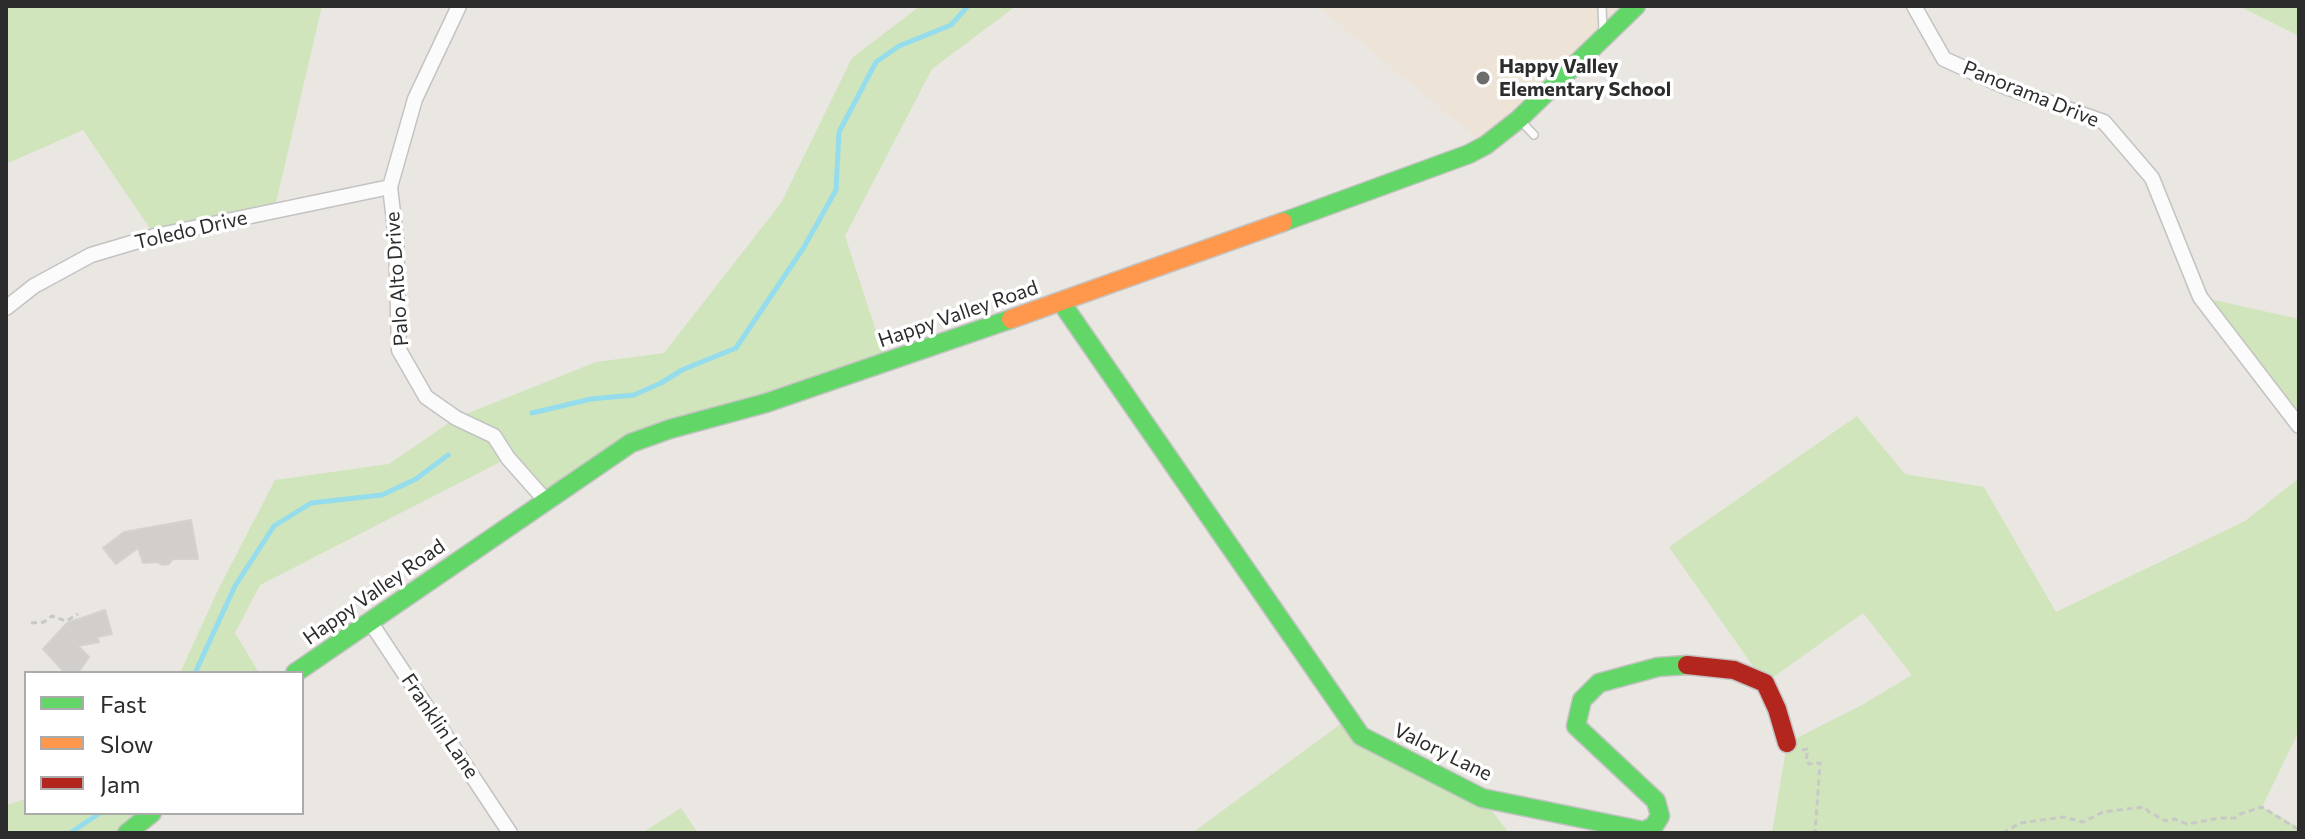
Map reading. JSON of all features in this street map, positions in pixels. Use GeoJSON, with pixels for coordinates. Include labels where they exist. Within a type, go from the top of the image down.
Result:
{"type":"FeatureCollection","features":[{"type":"Feature","properties":{"kind":"street","name":"Palo Alto Drive"},"geometry":{"type":"LineString","coordinates":[[459,6],[415,99],[390,187],[396,238],[399,350],[426,397],[456,418],[494,436],[508,458],[546,501]]}},
{"type":"Feature","properties":{"kind":"street","name":"Happy Valley Road"},"geometry":{"type":"LineString","coordinates":[[298,671],[631,443],[766,403],[1061,302],[1469,154],[1519,119],[1636,6]]}},
{"type":"Feature","properties":{"kind":"street","name":"Panorama Drive"},"geometry":{"type":"LineString","coordinates":[[1914,6],[1944,59],[2006,87],[2104,122],[2152,178],[2200,297],[2299,426]]}},
{"type":"Feature","properties":{"kind":"street","name":"Toledo Drive"},"geometry":{"type":"LineString","coordinates":[[6,308],[34,286],[91,255],[155,236],[390,187]]}},
{"type":"Feature","properties":{"kind":"street","name":"Valory Lane"},"geometry":{"type":"LineString","coordinates":[[1061,302],[1361,736],[1482,798],[1644,831],[1654,826],[1660,816],[1656,801],[1576,726],[1582,700],[1599,683],[1681,664],[1734,670],[1765,683],[1787,743]]}},
{"type":"Feature","properties":{"kind":"street","name":"Franklin Lane"},"geometry":{"type":"LineString","coordinates":[[369,620],[510,833]]}},
{"type":"Feature","properties":{"kind":"street"},"geometry":{"type":"LineString","coordinates":[[127,833],[150,815]]}},
{"type":"Feature","properties":{"kind":"lane"},"geometry":{"type":"LineString","coordinates":[[1602,6],[1603,37]]}},
{"type":"Feature","properties":{"kind":"lane"},"geometry":{"type":"LineString","coordinates":[[1519,119],[1534,135]]}},
{"type":"Feature","properties":{"kind":"path"},"geometry":{"type":"LineString","coordinates":[[31,623],[44,622],[52,616],[66,621],[78,614]]}},
{"type":"Feature","properties":{"kind":"path"},"geometry":{"type":"LineString","coordinates":[[1787,743],[1799,751],[1808,749],[1806,761],[1809,764],[1820,763],[1815,833]]}},
{"type":"Feature","properties":{"kind":"path"},"geometry":{"type":"LineString","coordinates":[[2003,833],[2020,823],[2064,817],[2083,822],[2103,812],[2144,807],[2166,821],[2174,819],[2187,824],[2235,818],[2262,807],[2299,830]]}},
{"type":"Feature","properties":{"kind":"shaded area","name":"Happy Valley Elementary School"},"geometry":{"type":"Polygon","coordinates":[[[1317,6],[1636,6],[1486,145],[1317,6]]]}},
{"type":"Feature","properties":{"kind":"green space"},"geometry":{"type":"Polygon","coordinates":[[[6,6],[322,6],[274,211],[155,236],[83,130],[6,164],[6,6]]]}},
{"type":"Feature","properties":{"kind":"green space"},"geometry":{"type":"Polygon","coordinates":[[[920,6],[1016,6],[932,69],[845,236],[886,362],[670,429],[546,501],[508,458],[260,585],[235,633],[258,671],[181,671],[218,590],[275,480],[389,464],[456,418],[596,362],[664,353],[781,203],[852,58],[920,6]]]}},
{"type":"Feature","properties":{"kind":"green space"},"geometry":{"type":"Polygon","coordinates":[[[2239,6],[2299,6],[2299,36],[2239,6]]]}},
{"type":"Feature","properties":{"kind":"green space"},"geometry":{"type":"Polygon","coordinates":[[[2200,297],[2299,319],[2299,426],[2200,297]]]}},
{"type":"Feature","properties":{"kind":"green space"},"geometry":{"type":"Polygon","coordinates":[[[1857,416],[1905,474],[1984,487],[2056,612],[2245,521],[2299,478],[2299,731],[2262,807],[2299,827],[2299,833],[1772,833],[1787,743],[1912,675],[1863,613],[1765,683],[1669,547],[1857,416]]]}},
{"type":"Feature","properties":{"kind":"green space"},"geometry":{"type":"Polygon","coordinates":[[[1349,718],[1361,736],[1482,798],[1509,833],[1192,833],[1349,718]]]}},
{"type":"Feature","properties":{"kind":"green space"},"geometry":{"type":"Polygon","coordinates":[[[24,800],[24,815],[150,815],[127,833],[6,833],[6,805],[24,800]]]}},
{"type":"Feature","properties":{"kind":"green space"},"geometry":{"type":"Polygon","coordinates":[[[681,808],[698,833],[642,833],[681,808]]]}},
{"type":"Feature","properties":{"kind":"building"},"geometry":{"type":"Polygon","coordinates":[[[191,520],[198,559],[173,559],[169,564],[162,565],[157,562],[143,563],[138,548],[116,564],[103,548],[124,532],[191,520]]]}},
{"type":"Feature","properties":{"kind":"building"},"geometry":{"type":"Polygon","coordinates":[[[105,610],[112,634],[97,637],[99,642],[78,646],[89,657],[79,671],[63,671],[43,649],[67,623],[105,610]]]}},
{"type":"Feature","properties":{"kind":"waterway"},"geometry":{"type":"LineString","coordinates":[[532,413],[591,399],[634,395],[682,370],[736,348],[804,247],[836,190],[839,132],[876,62],[899,46],[951,25],[968,6]]}},
{"type":"Feature","properties":{"kind":"waterway"},"geometry":{"type":"LineString","coordinates":[[196,671],[235,586],[274,526],[311,503],[382,495],[416,479],[448,455]]}},
{"type":"Feature","properties":{"kind":"waterway"},"geometry":{"type":"LineString","coordinates":[[70,833],[97,815]]}},
{"type":"Feature","properties":{"kind":"traffic: fast"},"geometry":{"type":"LineString","coordinates":[[1283,222],[1486,145],[1519,119],[1636,6]]}},
{"type":"Feature","properties":{"kind":"traffic: fast"},"geometry":{"type":"LineString","coordinates":[[1061,302],[1361,736],[1482,798],[1644,831],[1654,826],[1660,816],[1656,801],[1576,726],[1582,700],[1599,683],[1658,667],[1687,665]]}},
{"type":"Feature","properties":{"kind":"traffic: fast"},"geometry":{"type":"LineString","coordinates":[[298,671],[631,443],[766,403],[1011,319]]}},
{"type":"Feature","properties":{"kind":"traffic: fast"},"geometry":{"type":"LineString","coordinates":[[127,833],[150,815]]}},
{"type":"Feature","properties":{"kind":"traffic: slow"},"geometry":{"type":"LineString","coordinates":[[1011,319],[1283,222]]}},
{"type":"Feature","properties":{"kind":"traffic: jam"},"geometry":{"type":"LineString","coordinates":[[1687,665],[1734,670],[1765,683],[1787,743]]}},
{"type":"Feature","properties":{"kind":"place","name":"Happy Valley Elementary School"},"geometry":{"type":"Point","coordinates":[1483,78]}}]}
